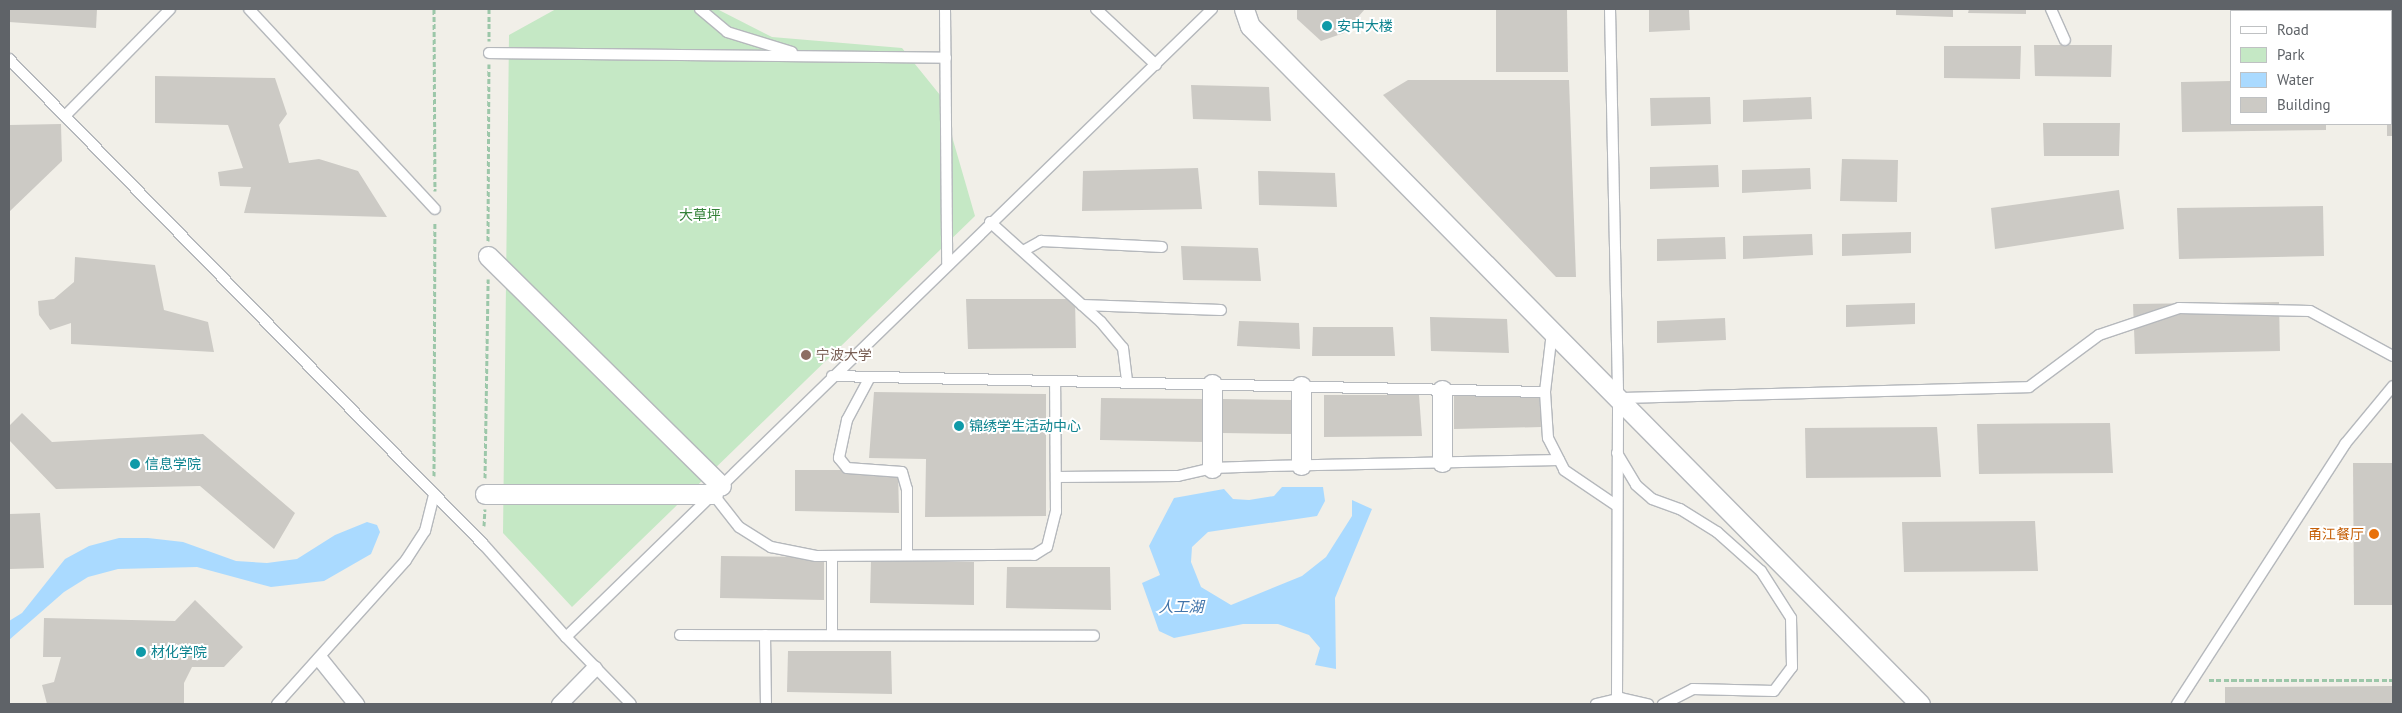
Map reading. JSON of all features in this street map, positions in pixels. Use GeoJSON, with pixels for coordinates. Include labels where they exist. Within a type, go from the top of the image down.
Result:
{"type":"FeatureCollection","features":[{"type":"Feature","properties":{"kind":"street"},"geometry":{"type":"LineString","coordinates":[[1244,9],[1250,26],[1920,704]]}},
{"type":"Feature","properties":{"kind":"street"},"geometry":{"type":"LineString","coordinates":[[488,256],[717,490]]}},
{"type":"Feature","properties":{"kind":"street"},"geometry":{"type":"LineString","coordinates":[[1212,384],[1212,468]]}},
{"type":"Feature","properties":{"kind":"street"},"geometry":{"type":"LineString","coordinates":[[1301,386],[1301,465]]}},
{"type":"Feature","properties":{"kind":"street"},"geometry":{"type":"LineString","coordinates":[[1442,390],[1442,462]]}},
{"type":"Feature","properties":{"kind":"street"},"geometry":{"type":"LineString","coordinates":[[485,494],[717,490]]}},
{"type":"Feature","properties":{"kind":"street"},"geometry":{"type":"LineString","coordinates":[[320,659],[356,704]]}},
{"type":"Feature","properties":{"kind":"street"},"geometry":{"type":"LineString","coordinates":[[559,704],[594,668]]}},
{"type":"Feature","properties":{"kind":"lane"},"geometry":{"type":"LineString","coordinates":[[65,116],[170,9]]}},
{"type":"Feature","properties":{"kind":"lane"},"geometry":{"type":"LineString","coordinates":[[249,9],[435,209]]}},
{"type":"Feature","properties":{"kind":"lane"},"geometry":{"type":"LineString","coordinates":[[700,9],[727,32],[804,56]]}},
{"type":"Feature","properties":{"kind":"lane"},"geometry":{"type":"LineString","coordinates":[[945,9],[948,263]]}},
{"type":"Feature","properties":{"kind":"lane"},"geometry":{"type":"LineString","coordinates":[[1096,9],[1156,65]]}},
{"type":"Feature","properties":{"kind":"lane"},"geometry":{"type":"LineString","coordinates":[[566,638],[990,222],[1156,65],[1212,9]]}},
{"type":"Feature","properties":{"kind":"lane"},"geometry":{"type":"LineString","coordinates":[[1610,9],[1618,398],[1616,698]]}},
{"type":"Feature","properties":{"kind":"lane"},"geometry":{"type":"LineString","coordinates":[[2051,9],[2065,40]]}},
{"type":"Feature","properties":{"kind":"lane"},"geometry":{"type":"LineString","coordinates":[[489,53],[946,58]]}},
{"type":"Feature","properties":{"kind":"lane"},"geometry":{"type":"LineString","coordinates":[[9,59],[434,494],[594,668],[631,704]]}},
{"type":"Feature","properties":{"kind":"lane"},"geometry":{"type":"LineString","coordinates":[[990,222],[1082,305],[1123,348],[1127,383]]}},
{"type":"Feature","properties":{"kind":"lane"},"geometry":{"type":"LineString","coordinates":[[1023,252],[1041,241],[1162,247]]}},
{"type":"Feature","properties":{"kind":"lane"},"geometry":{"type":"LineString","coordinates":[[1082,305],[1222,310]]}},
{"type":"Feature","properties":{"kind":"lane"},"geometry":{"type":"LineString","coordinates":[[1618,398],[2029,387],[2099,335],[2179,308],[2310,311],[2393,356]]}},
{"type":"Feature","properties":{"kind":"lane"},"geometry":{"type":"LineString","coordinates":[[1552,332],[1545,392],[1548,438],[1564,470],[1617,506]]}},
{"type":"Feature","properties":{"kind":"lane"},"geometry":{"type":"LineString","coordinates":[[832,376],[1545,392]]}},
{"type":"Feature","properties":{"kind":"lane"},"geometry":{"type":"LineString","coordinates":[[870,377],[847,420],[839,458],[847,468],[902,472],[907,489],[907,554]]}},
{"type":"Feature","properties":{"kind":"lane"},"geometry":{"type":"LineString","coordinates":[[717,490],[739,527],[771,547],[832,556],[907,554],[1034,555],[1047,547],[1056,512],[1055,381]]}},
{"type":"Feature","properties":{"kind":"lane"},"geometry":{"type":"LineString","coordinates":[[2177,704],[2196,680],[2345,444],[2393,386]]}},
{"type":"Feature","properties":{"kind":"lane"},"geometry":{"type":"LineString","coordinates":[[1617,453],[1636,485],[1652,498],[1680,509],[1717,532],[1761,570],[1791,618],[1792,667],[1774,691],[1693,689],[1663,704]]}},
{"type":"Feature","properties":{"kind":"lane"},"geometry":{"type":"LineString","coordinates":[[1056,477],[1178,476],[1212,468],[1558,460]]}},
{"type":"Feature","properties":{"kind":"lane"},"geometry":{"type":"LineString","coordinates":[[276,704],[320,659],[406,560],[425,531],[434,494]]}},
{"type":"Feature","properties":{"kind":"lane"},"geometry":{"type":"LineString","coordinates":[[832,556],[832,635]]}},
{"type":"Feature","properties":{"kind":"lane"},"geometry":{"type":"LineString","coordinates":[[765,635],[766,704]]}},
{"type":"Feature","properties":{"kind":"lane"},"geometry":{"type":"LineString","coordinates":[[680,636],[1094,636]]}},
{"type":"Feature","properties":{"kind":"lane"},"geometry":{"type":"LineString","coordinates":[[1596,704],[1616,698],[1648,704]]}},
{"type":"Feature","properties":{"kind":"path"},"geometry":{"type":"LineString","coordinates":[[434,9],[434,494]]}},
{"type":"Feature","properties":{"kind":"path"},"geometry":{"type":"LineString","coordinates":[[2196,680],[2393,680]]}},
{"type":"Feature","properties":{"kind":"green space","name":"大草坪"},"geometry":{"type":"Polygon","coordinates":[[[556,9],[717,9],[772,37],[902,48],[940,95],[975,216],[572,607],[503,533],[509,35],[556,9]]]}},
{"type":"Feature","properties":{"kind":"water","name":"人工湖"},"geometry":{"type":"Polygon","coordinates":[[[1282,487],[1323,487],[1325,501],[1317,516],[1208,532],[1192,547],[1191,562],[1201,587],[1231,605],[1302,576],[1326,557],[1352,516],[1352,500],[1372,509],[1335,598],[1336,669],[1315,665],[1320,648],[1309,635],[1278,624],[1243,624],[1174,638],[1159,631],[1142,583],[1160,575],[1149,546],[1174,498],[1224,489],[1233,499],[1249,500],[1274,496],[1282,487]]]}},
{"type":"Feature","properties":{"kind":"water"},"geometry":{"type":"Polygon","coordinates":[[[367,522],[377,525],[380,532],[371,554],[324,581],[271,587],[197,567],[118,569],[88,577],[64,592],[9,640],[9,621],[22,613],[65,559],[89,546],[119,538],[148,538],[183,542],[236,561],[267,563],[297,559],[335,535],[367,522]]]}},
{"type":"Feature","properties":{"kind":"building"},"geometry":{"type":"Polygon","coordinates":[[[9,9],[97,9],[96,28],[9,22],[9,9]]]}},
{"type":"Feature","properties":{"kind":"building","name":"安中大楼"},"geometry":{"type":"Polygon","coordinates":[[[1297,9],[1365,9],[1344,33],[1321,41],[1297,19],[1297,9]]]}},
{"type":"Feature","properties":{"kind":"building"},"geometry":{"type":"Polygon","coordinates":[[[1496,9],[1567,9],[1568,72],[1496,72],[1496,9]]]}},
{"type":"Feature","properties":{"kind":"building"},"geometry":{"type":"Polygon","coordinates":[[[1649,9],[1689,9],[1690,30],[1649,32],[1649,9]]]}},
{"type":"Feature","properties":{"kind":"building"},"geometry":{"type":"Polygon","coordinates":[[[1896,9],[1953,9],[1953,17],[1896,15],[1896,9]]]}},
{"type":"Feature","properties":{"kind":"building"},"geometry":{"type":"Polygon","coordinates":[[[1969,9],[2026,9],[2026,14],[1968,13],[1969,9]]]}},
{"type":"Feature","properties":{"kind":"building"},"geometry":{"type":"Polygon","coordinates":[[[2034,45],[2112,45],[2111,77],[2035,76],[2034,45]]]}},
{"type":"Feature","properties":{"kind":"building"},"geometry":{"type":"Polygon","coordinates":[[[1944,46],[2021,46],[2020,79],[1944,78],[1944,46]]]}},
{"type":"Feature","properties":{"kind":"building"},"geometry":{"type":"Polygon","coordinates":[[[155,76],[275,78],[287,114],[279,125],[289,163],[319,159],[358,171],[387,217],[244,213],[251,187],[220,186],[218,172],[243,168],[228,125],[155,123],[155,76]]]}},
{"type":"Feature","properties":{"kind":"building"},"geometry":{"type":"Polygon","coordinates":[[[1408,80],[1569,80],[1576,277],[1556,277],[1383,95],[1408,80]]]}},
{"type":"Feature","properties":{"kind":"building"},"geometry":{"type":"Polygon","coordinates":[[[2230,81],[2230,125],[2326,125],[2326,130],[2182,132],[2181,82],[2230,81]]]}},
{"type":"Feature","properties":{"kind":"building"},"geometry":{"type":"Polygon","coordinates":[[[1191,85],[1269,87],[1271,121],[1193,119],[1191,85]]]}},
{"type":"Feature","properties":{"kind":"building"},"geometry":{"type":"Polygon","coordinates":[[[1710,97],[1711,124],[1651,126],[1650,98],[1710,97]]]}},
{"type":"Feature","properties":{"kind":"building"},"geometry":{"type":"Polygon","coordinates":[[[1811,97],[1812,119],[1743,122],[1743,100],[1811,97]]]}},
{"type":"Feature","properties":{"kind":"building"},"geometry":{"type":"Polygon","coordinates":[[[2392,111],[2393,136],[2387,136],[2387,125],[2392,125],[2392,111]]]}},
{"type":"Feature","properties":{"kind":"building"},"geometry":{"type":"Polygon","coordinates":[[[2043,123],[2120,123],[2119,156],[2044,156],[2043,123]]]}},
{"type":"Feature","properties":{"kind":"building"},"geometry":{"type":"Polygon","coordinates":[[[61,124],[62,161],[9,212],[9,125],[61,124]]]}},
{"type":"Feature","properties":{"kind":"building"},"geometry":{"type":"Polygon","coordinates":[[[1842,159],[1898,160],[1897,202],[1840,201],[1842,159]]]}},
{"type":"Feature","properties":{"kind":"building"},"geometry":{"type":"Polygon","coordinates":[[[1718,165],[1719,187],[1650,189],[1650,167],[1718,165]]]}},
{"type":"Feature","properties":{"kind":"building"},"geometry":{"type":"Polygon","coordinates":[[[1198,168],[1202,209],[1082,211],[1083,171],[1198,168]]]}},
{"type":"Feature","properties":{"kind":"building"},"geometry":{"type":"Polygon","coordinates":[[[1810,168],[1811,189],[1742,193],[1742,170],[1810,168]]]}},
{"type":"Feature","properties":{"kind":"building"},"geometry":{"type":"Polygon","coordinates":[[[1258,171],[1335,173],[1337,207],[1259,205],[1258,171]]]}},
{"type":"Feature","properties":{"kind":"building"},"geometry":{"type":"Polygon","coordinates":[[[2119,190],[2124,229],[1995,249],[1991,208],[2119,190]]]}},
{"type":"Feature","properties":{"kind":"building"},"geometry":{"type":"Polygon","coordinates":[[[2323,206],[2324,256],[2179,259],[2177,208],[2323,206]]]}},
{"type":"Feature","properties":{"kind":"building"},"geometry":{"type":"Polygon","coordinates":[[[1911,232],[1911,253],[1842,256],[1842,234],[1911,232]]]}},
{"type":"Feature","properties":{"kind":"building"},"geometry":{"type":"Polygon","coordinates":[[[1812,234],[1813,255],[1743,259],[1743,236],[1812,234]]]}},
{"type":"Feature","properties":{"kind":"building"},"geometry":{"type":"Polygon","coordinates":[[[1725,237],[1726,259],[1657,261],[1657,239],[1725,237]]]}},
{"type":"Feature","properties":{"kind":"building"},"geometry":{"type":"Polygon","coordinates":[[[1181,246],[1258,248],[1261,281],[1183,280],[1181,246]]]}},
{"type":"Feature","properties":{"kind":"building"},"geometry":{"type":"Polygon","coordinates":[[[75,257],[155,265],[164,310],[208,322],[214,352],[71,344],[71,323],[50,330],[39,315],[38,301],[54,299],[74,282],[75,257]]]}},
{"type":"Feature","properties":{"kind":"building"},"geometry":{"type":"Polygon","coordinates":[[[966,299],[1075,299],[1076,348],[968,349],[966,299]]]}},
{"type":"Feature","properties":{"kind":"building"},"geometry":{"type":"Polygon","coordinates":[[[2279,302],[2280,351],[2135,354],[2133,304],[2279,302]]]}},
{"type":"Feature","properties":{"kind":"building"},"geometry":{"type":"Polygon","coordinates":[[[1915,303],[1915,324],[1846,327],[1846,305],[1915,303]]]}},
{"type":"Feature","properties":{"kind":"building"},"geometry":{"type":"Polygon","coordinates":[[[1430,317],[1507,319],[1509,353],[1431,351],[1430,317]]]}},
{"type":"Feature","properties":{"kind":"building"},"geometry":{"type":"Polygon","coordinates":[[[1725,318],[1726,340],[1657,343],[1657,321],[1725,318]]]}},
{"type":"Feature","properties":{"kind":"building"},"geometry":{"type":"Polygon","coordinates":[[[1239,321],[1299,323],[1300,349],[1237,346],[1239,321]]]}},
{"type":"Feature","properties":{"kind":"building"},"geometry":{"type":"Polygon","coordinates":[[[1313,327],[1393,327],[1395,356],[1312,356],[1313,327]]]}},
{"type":"Feature","properties":{"kind":"building","name":"锦绣学生活动中心"},"geometry":{"type":"Polygon","coordinates":[[[874,392],[1046,394],[1046,516],[925,517],[926,459],[869,458],[874,392]]]}},
{"type":"Feature","properties":{"kind":"building"},"geometry":{"type":"Polygon","coordinates":[[[1324,395],[1419,395],[1422,436],[1324,437],[1324,395]]]}},
{"type":"Feature","properties":{"kind":"building"},"geometry":{"type":"Polygon","coordinates":[[[1454,396],[1539,396],[1542,427],[1454,429],[1454,396]]]}},
{"type":"Feature","properties":{"kind":"building"},"geometry":{"type":"Polygon","coordinates":[[[1101,398],[1204,399],[1205,442],[1100,440],[1101,398]]]}},
{"type":"Feature","properties":{"kind":"building"},"geometry":{"type":"Polygon","coordinates":[[[1222,399],[1294,400],[1295,434],[1222,433],[1222,399]]]}},
{"type":"Feature","properties":{"kind":"building","name":"信息学院"},"geometry":{"type":"Polygon","coordinates":[[[22,413],[52,442],[203,434],[295,513],[274,549],[200,486],[56,489],[9,440],[9,426],[22,413]]]}},
{"type":"Feature","properties":{"kind":"building"},"geometry":{"type":"Polygon","coordinates":[[[2110,423],[2113,473],[1979,474],[1977,424],[2110,423]]]}},
{"type":"Feature","properties":{"kind":"building"},"geometry":{"type":"Polygon","coordinates":[[[1937,427],[1941,477],[1806,478],[1805,428],[1937,427]]]}},
{"type":"Feature","properties":{"kind":"building","name":"甬江餐厅"},"geometry":{"type":"Polygon","coordinates":[[[2353,463],[2393,463],[2393,605],[2354,605],[2353,463]]]}},
{"type":"Feature","properties":{"kind":"building"},"geometry":{"type":"Polygon","coordinates":[[[795,470],[898,470],[899,513],[795,511],[795,470]]]}},
{"type":"Feature","properties":{"kind":"building"},"geometry":{"type":"Polygon","coordinates":[[[40,513],[44,568],[9,569],[9,514],[40,513]]]}},
{"type":"Feature","properties":{"kind":"building"},"geometry":{"type":"Polygon","coordinates":[[[2035,521],[2038,571],[1904,572],[1902,522],[2035,521]]]}},
{"type":"Feature","properties":{"kind":"building"},"geometry":{"type":"Polygon","coordinates":[[[721,556],[824,557],[824,600],[720,598],[721,556]]]}},
{"type":"Feature","properties":{"kind":"building"},"geometry":{"type":"Polygon","coordinates":[[[871,561],[974,562],[974,605],[870,603],[871,561]]]}},
{"type":"Feature","properties":{"kind":"building"},"geometry":{"type":"Polygon","coordinates":[[[1007,567],[1110,567],[1111,610],[1006,608],[1007,567]]]}},
{"type":"Feature","properties":{"kind":"building","name":"材化学院"},"geometry":{"type":"Polygon","coordinates":[[[195,600],[243,647],[224,667],[192,667],[184,683],[184,704],[47,704],[42,685],[54,682],[61,657],[43,657],[44,618],[175,621],[195,600]]]}},
{"type":"Feature","properties":{"kind":"building"},"geometry":{"type":"Polygon","coordinates":[[[788,651],[891,651],[892,694],[787,692],[788,651]]]}},
{"type":"Feature","properties":{"kind":"building"},"geometry":{"type":"Polygon","coordinates":[[[2393,686],[2393,704],[2225,704],[2225,687],[2393,686]]]}},
{"type":"Feature","properties":{"kind":"place","name":"安中大楼"},"geometry":{"type":"Point","coordinates":[1327,26]}},
{"type":"Feature","properties":{"kind":"place","name":"宁波大学"},"geometry":{"type":"Point","coordinates":[806,355]}},
{"type":"Feature","properties":{"kind":"place","name":"锦绣学生活动中心"},"geometry":{"type":"Point","coordinates":[959,426]}},
{"type":"Feature","properties":{"kind":"place","name":"信息学院"},"geometry":{"type":"Point","coordinates":[135,464]}},
{"type":"Feature","properties":{"kind":"place","name":"甬江餐厅"},"geometry":{"type":"Point","coordinates":[2374,534]}},
{"type":"Feature","properties":{"kind":"place","name":"材化学院"},"geometry":{"type":"Point","coordinates":[141,652]}}]}
